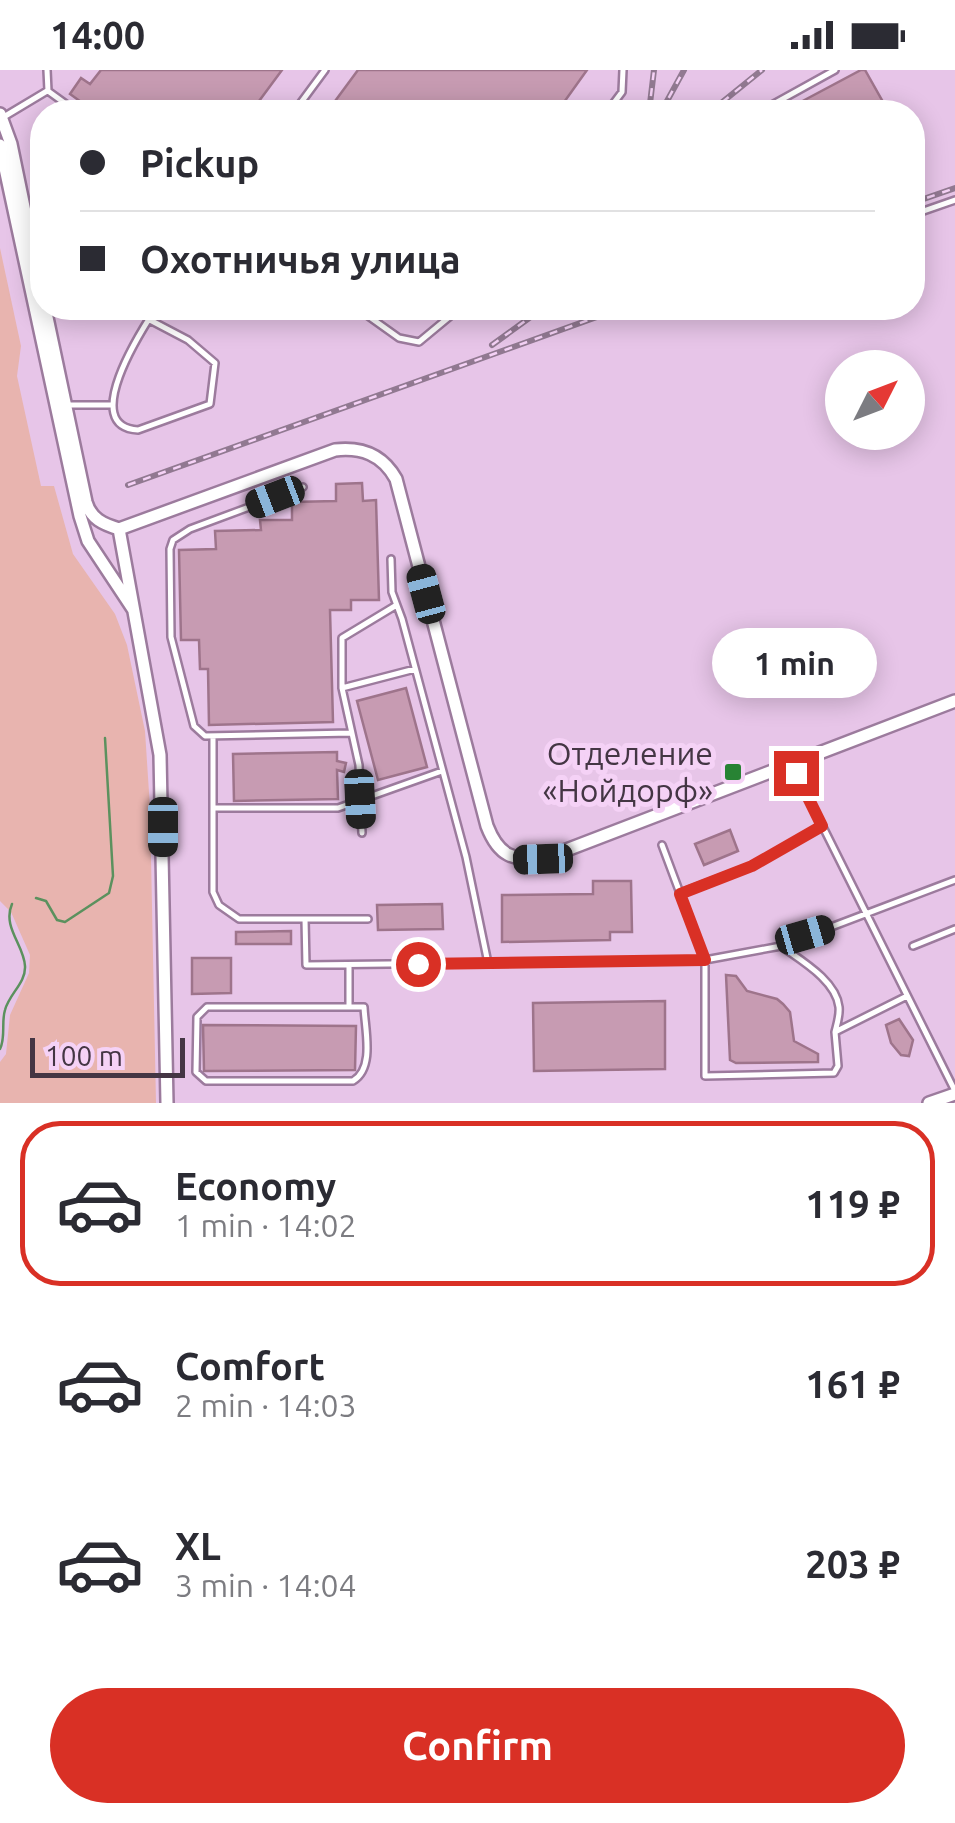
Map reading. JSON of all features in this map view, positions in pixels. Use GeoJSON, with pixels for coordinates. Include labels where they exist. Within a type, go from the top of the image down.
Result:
{"type":"FeatureCollection","features":[{"type":"Feature","properties":{"kind":"street"},"geometry":{"type":"LineString","coordinates":[[1,116],[12,144],[30,234]]}},
{"type":"Feature","properties":{"kind":"street"},"geometry":{"type":"LineString","coordinates":[[0,145],[30,273]]}},
{"type":"Feature","properties":{"kind":"street"},"geometry":{"type":"LineString","coordinates":[[41,320],[88,510],[102,524],[118,529],[335,450],[355,448],[389,466],[396,478],[487,826],[504,853],[517,860],[543,859],[955,701]]}},
{"type":"Feature","properties":{"kind":"street"},"geometry":{"type":"LineString","coordinates":[[47,320],[88,542],[136,613]]}},
{"type":"Feature","properties":{"kind":"street"},"geometry":{"type":"LineString","coordinates":[[118,529],[157,730],[163,788],[167,1103]]}},
{"type":"Feature","properties":{"kind":"street"},"geometry":{"type":"LineString","coordinates":[[929,1103],[955,1092]]}},
{"type":"Feature","properties":{"kind":"lane"},"geometry":{"type":"LineString","coordinates":[[47,70],[48,91]]}},
{"type":"Feature","properties":{"kind":"lane"},"geometry":{"type":"LineString","coordinates":[[303,100],[324,70]]}},
{"type":"Feature","properties":{"kind":"lane"},"geometry":{"type":"LineString","coordinates":[[616,100],[622,92],[623,70]]}},
{"type":"Feature","properties":{"kind":"lane"},"geometry":{"type":"LineString","coordinates":[[781,100],[835,70]]}},
{"type":"Feature","properties":{"kind":"lane"},"geometry":{"type":"LineString","coordinates":[[48,91],[60,100]]}},
{"type":"Feature","properties":{"kind":"lane"},"geometry":{"type":"LineString","coordinates":[[31,100],[48,91]]}},
{"type":"Feature","properties":{"kind":"lane"},"geometry":{"type":"LineString","coordinates":[[1,116],[30,101]]}},
{"type":"Feature","properties":{"kind":"lane"},"geometry":{"type":"LineString","coordinates":[[925,210],[955,200]]}},
{"type":"Feature","properties":{"kind":"lane"},"geometry":{"type":"LineString","coordinates":[[147,320],[124,364],[111,405],[118,422],[128,430],[138,430],[210,404],[215,364],[188,340],[150,320]]}},
{"type":"Feature","properties":{"kind":"lane"},"geometry":{"type":"LineString","coordinates":[[374,320],[399,338],[419,342],[446,320]]}},
{"type":"Feature","properties":{"kind":"lane"},"geometry":{"type":"LineString","coordinates":[[61,406],[111,405]]}},
{"type":"Feature","properties":{"kind":"lane"},"geometry":{"type":"LineString","coordinates":[[303,486],[190,529],[174,540],[170,550],[171,638],[194,726],[204,736],[352,733]]}},
{"type":"Feature","properties":{"kind":"lane"},"geometry":{"type":"LineString","coordinates":[[391,559],[395,606],[402,619],[466,857],[488,963]]}},
{"type":"Feature","properties":{"kind":"lane"},"geometry":{"type":"LineString","coordinates":[[362,833],[358,765],[342,688],[342,638],[395,606]]}},
{"type":"Feature","properties":{"kind":"lane"},"geometry":{"type":"LineString","coordinates":[[342,688],[415,669]]}},
{"type":"Feature","properties":{"kind":"lane"},"geometry":{"type":"LineString","coordinates":[[213,737],[213,892],[218,905],[240,918],[368,918]]}},
{"type":"Feature","properties":{"kind":"lane"},"geometry":{"type":"LineString","coordinates":[[791,763],[955,1092]]}},
{"type":"Feature","properties":{"kind":"lane"},"geometry":{"type":"LineString","coordinates":[[213,808],[338,808],[442,770]]}},
{"type":"Feature","properties":{"kind":"lane"},"geometry":{"type":"LineString","coordinates":[[680,894],[752,866],[822,826]]}},
{"type":"Feature","properties":{"kind":"lane"},"geometry":{"type":"LineString","coordinates":[[662,845],[705,960],[705,1076],[834,1073],[838,1066],[835,1032],[840,1011],[836,998],[816,972],[780,946]]}},
{"type":"Feature","properties":{"kind":"lane"},"geometry":{"type":"LineString","coordinates":[[305,918],[306,966],[705,960],[780,946],[955,880]]}},
{"type":"Feature","properties":{"kind":"lane"},"geometry":{"type":"LineString","coordinates":[[913,946],[952,930],[955,943]]}},
{"type":"Feature","properties":{"kind":"lane"},"geometry":{"type":"LineString","coordinates":[[349,965],[350,1007]]}},
{"type":"Feature","properties":{"kind":"lane"},"geometry":{"type":"LineString","coordinates":[[835,1032],[907,996]]}},
{"type":"Feature","properties":{"kind":"lane"},"geometry":{"type":"LineString","coordinates":[[207,1007],[350,1007],[364,1007],[366,1066],[362,1076],[353,1082],[206,1081],[196,1072],[197,1016],[207,1007]]}},
{"type":"Feature","properties":{"kind":"shaded area"},"geometry":{"type":"Polygon","coordinates":[[[0,248],[21,346],[17,376],[41,486],[54,486],[73,554],[115,614],[127,645],[145,731],[156,1103],[0,1103],[0,1062],[6,1054],[10,1015],[29,973],[30,955],[11,912],[0,901],[0,248]]]}},
{"type":"Feature","properties":{"kind":"building"},"geometry":{"type":"Polygon","coordinates":[[[101,70],[282,70],[260,100],[78,100],[70,94],[81,78],[90,84],[101,70]]]}},
{"type":"Feature","properties":{"kind":"building"},"geometry":{"type":"Polygon","coordinates":[[[358,70],[587,70],[566,100],[336,100],[358,70]]]}},
{"type":"Feature","properties":{"kind":"building"},"geometry":{"type":"Polygon","coordinates":[[[865,70],[882,100],[805,100],[865,70]]]}},
{"type":"Feature","properties":{"kind":"building"},"geometry":{"type":"Polygon","coordinates":[[[362,483],[363,501],[376,500],[379,600],[351,600],[351,610],[330,610],[333,722],[209,725],[208,669],[200,669],[199,640],[181,640],[179,550],[216,549],[215,531],[261,530],[260,520],[292,520],[292,502],[336,501],[336,484],[362,483]]]}},
{"type":"Feature","properties":{"kind":"building"},"geometry":{"type":"Polygon","coordinates":[[[406,688],[427,767],[378,780],[357,701],[406,688]]]}},
{"type":"Feature","properties":{"kind":"building"},"geometry":{"type":"Polygon","coordinates":[[[337,752],[337,761],[346,763],[344,772],[337,770],[338,799],[234,801],[233,754],[337,752]]]}},
{"type":"Feature","properties":{"kind":"building"},"geometry":{"type":"Polygon","coordinates":[[[730,830],[738,851],[704,865],[695,844],[730,830]]]}},
{"type":"Feature","properties":{"kind":"building"},"geometry":{"type":"Polygon","coordinates":[[[593,881],[631,881],[632,932],[610,932],[610,940],[502,942],[502,895],[593,894],[593,881]]]}},
{"type":"Feature","properties":{"kind":"building"},"geometry":{"type":"Polygon","coordinates":[[[442,904],[443,929],[378,930],[377,905],[442,904]]]}},
{"type":"Feature","properties":{"kind":"building"},"geometry":{"type":"Polygon","coordinates":[[[291,931],[291,944],[236,944],[236,932],[291,931]]]}},
{"type":"Feature","properties":{"kind":"building"},"geometry":{"type":"Polygon","coordinates":[[[192,958],[231,958],[231,993],[192,994],[192,958]]]}},
{"type":"Feature","properties":{"kind":"building"},"geometry":{"type":"Polygon","coordinates":[[[726,975],[736,976],[747,991],[783,1004],[790,1012],[794,1041],[818,1054],[818,1062],[730,1060],[726,975]]]}},
{"type":"Feature","properties":{"kind":"building"},"geometry":{"type":"Polygon","coordinates":[[[665,1001],[665,1069],[534,1071],[533,1003],[665,1001]]]}},
{"type":"Feature","properties":{"kind":"building"},"geometry":{"type":"Polygon","coordinates":[[[899,1019],[913,1040],[909,1056],[901,1055],[891,1043],[886,1025],[899,1019]]]}},
{"type":"Feature","properties":{"kind":"building"},"geometry":{"type":"Polygon","coordinates":[[[203,1025],[356,1026],[355,1070],[204,1071],[203,1025]]]}},
{"type":"Feature","properties":{"kind":"waterway"},"geometry":{"type":"LineString","coordinates":[[36,898],[46,901],[57,920],[65,922],[109,893],[113,876],[105,738]]}},
{"type":"Feature","properties":{"kind":"waterway"},"geometry":{"type":"LineString","coordinates":[[0,1049],[5,1010],[25,972],[24,958],[11,928],[12,904]]}},
{"type":"Feature","properties":{"kind":"railway"},"geometry":{"type":"LineString","coordinates":[[650,100],[654,70]]}},
{"type":"Feature","properties":{"kind":"railway"},"geometry":{"type":"LineString","coordinates":[[668,100],[684,70]]}},
{"type":"Feature","properties":{"kind":"railway"},"geometry":{"type":"LineString","coordinates":[[725,100],[762,70]]}},
{"type":"Feature","properties":{"kind":"railway"},"geometry":{"type":"LineString","coordinates":[[925,198],[955,188]]}},
{"type":"Feature","properties":{"kind":"railway"},"geometry":{"type":"LineString","coordinates":[[492,345],[526,320]]}},
{"type":"Feature","properties":{"kind":"railway"},"geometry":{"type":"LineString","coordinates":[[128,485],[589,320]]}},
{"type":"Feature","properties":{"kind":"place","name":"Отделение «Нойдорф»"},"geometry":{"type":"Point","coordinates":[733,772]}},
{"type":"Feature","properties":{"kind":"route"},"geometry":{"type":"LineString","coordinates":[[418,964],[705,960],[680,894],[775,855],[822,826],[796,773]]}}]}
